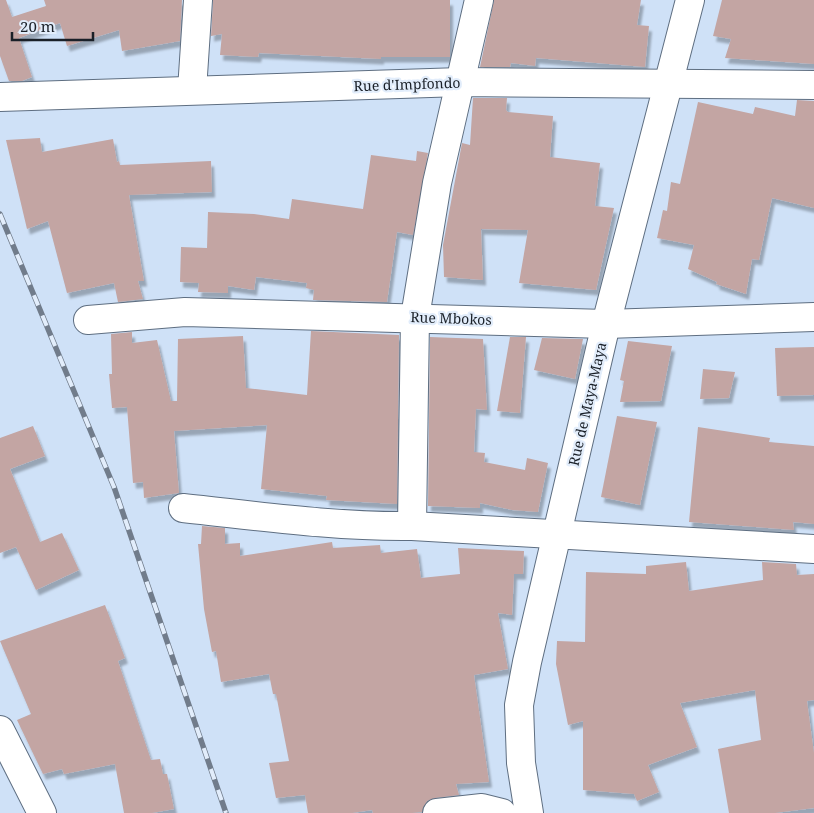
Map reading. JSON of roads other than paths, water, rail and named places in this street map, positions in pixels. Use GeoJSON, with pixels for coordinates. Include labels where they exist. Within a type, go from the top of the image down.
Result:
{"type":"FeatureCollection","features":[{"type":"Feature","properties":{"kind":"street"},"geometry":{"type":"LineString","coordinates":[[192,90],[198,0]]}},
{"type":"Feature","properties":{"kind":"street"},"geometry":{"type":"LineString","coordinates":[[412,526],[415,317],[438,183],[479,0]]}},
{"type":"Feature","properties":{"kind":"street","name":"Rue de Maya-Maya"},"geometry":{"type":"LineString","coordinates":[[529,813],[521,763],[519,705],[606,324],[666,85],[690,0]]}},
{"type":"Feature","properties":{"kind":"street","name":"Rue d'Impfondo"},"geometry":{"type":"LineString","coordinates":[[0,97],[461,82],[814,85]]}},
{"type":"Feature","properties":{"kind":"street","name":"Rue Mbokos"},"geometry":{"type":"LineString","coordinates":[[88,320],[185,312],[415,317],[606,324],[814,317]]}},
{"type":"Feature","properties":{"kind":"street"},"geometry":{"type":"LineString","coordinates":[[183,508],[304,521],[377,526],[412,526],[814,549]]}},
{"type":"Feature","properties":{"kind":"street"},"geometry":{"type":"LineString","coordinates":[[0,730],[42,813]]}},
{"type":"Feature","properties":{"kind":"street"},"geometry":{"type":"LineString","coordinates":[[437,813],[482,808],[502,813]]}},
{"type":"Feature","properties":{"kind":"railway"},"geometry":{"type":"LineString","coordinates":[[0,214],[114,487],[226,813]]}}]}
